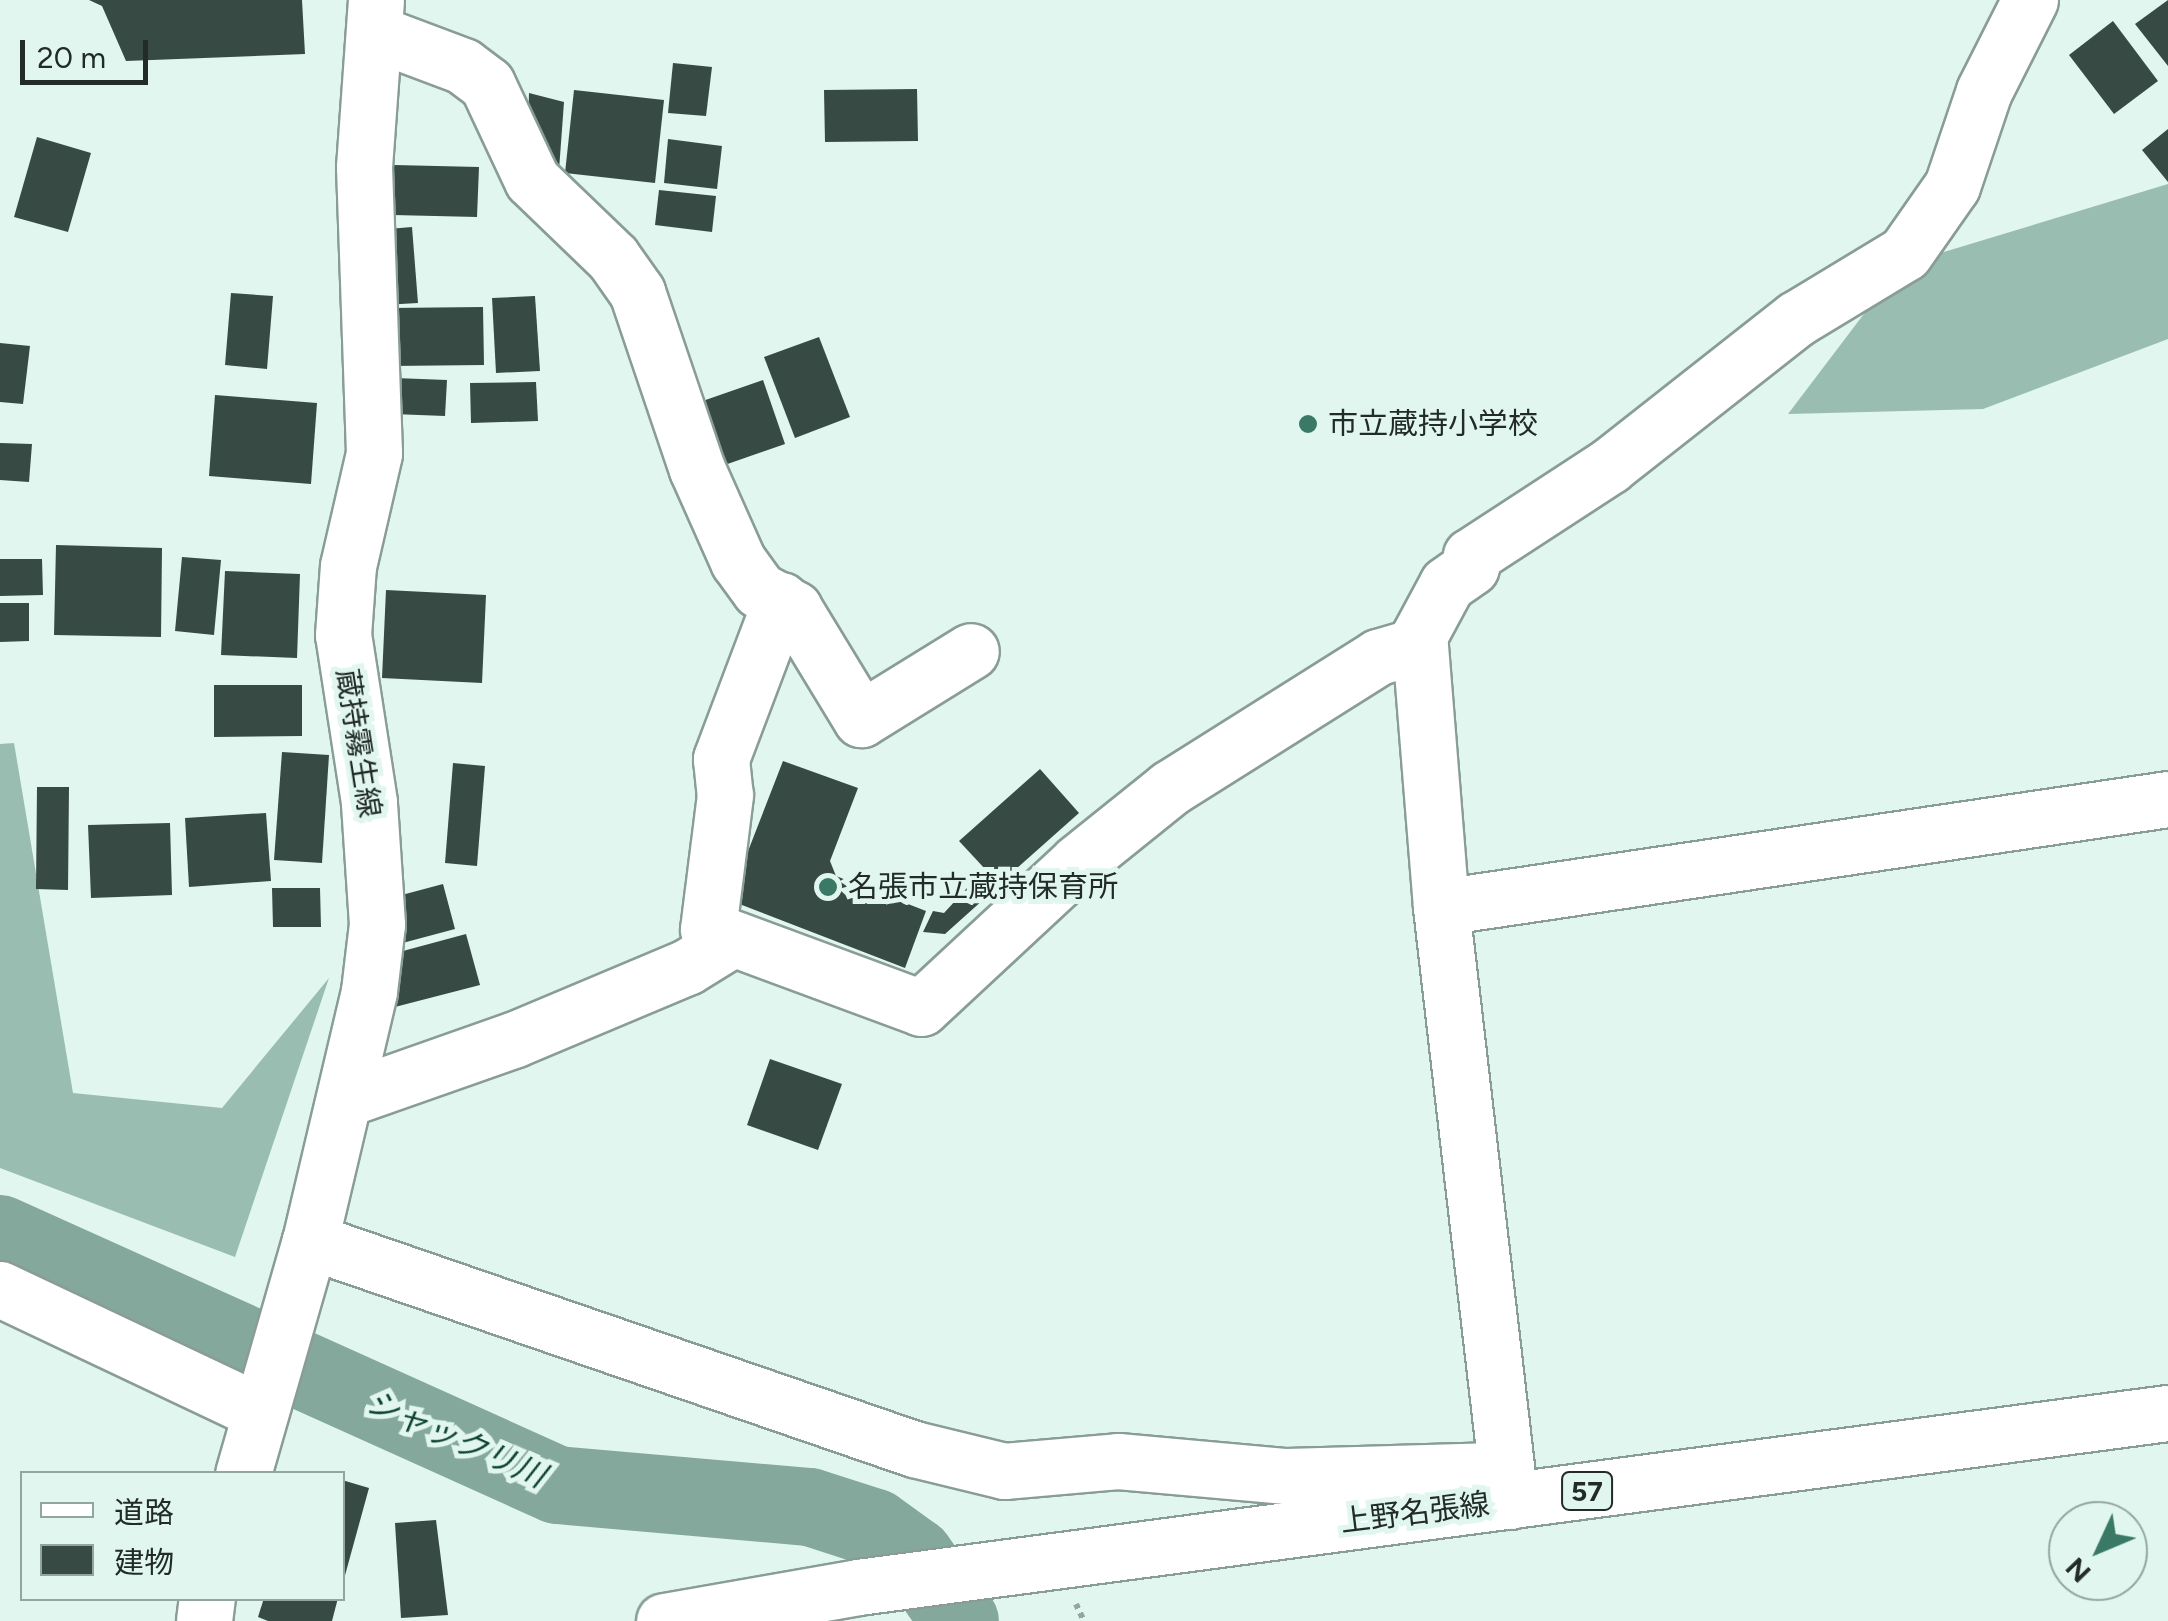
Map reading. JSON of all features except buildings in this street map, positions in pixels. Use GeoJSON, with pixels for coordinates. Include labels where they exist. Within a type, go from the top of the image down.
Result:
{"type":"FeatureCollection","features":[{"type":"Feature","properties":{"kind":"street"},"geometry":{"type":"LineString","coordinates":[[310,1242],[914,1450],[1004,1471],[1118,1461],[1508,1485],[1441,907],[1419,646],[1447,584],[1472,568],[1471,556],[1608,466],[1796,319],[1905,252],[1924,233],[1952,186],[1984,91],[2030,0]]}},
{"type":"Feature","properties":{"kind":"street"},"geometry":{"type":"LineString","coordinates":[[377,17],[487,84],[532,180],[613,258],[637,292],[716,518],[759,590],[794,610],[862,719],[971,651]]}},
{"type":"Feature","properties":{"kind":"street","name":"蔵持霧生線"},"geometry":{"type":"LineString","coordinates":[[243,1471],[310,1242],[345,1098],[376,924],[369,802],[343,635],[348,566],[374,453],[364,167],[377,17]]}},
{"type":"Feature","properties":{"kind":"street"},"geometry":{"type":"LineString","coordinates":[[781,600],[721,759],[725,795],[708,929],[729,941],[921,1008],[1078,862],[1170,788],[1378,657],[1419,646]]}},
{"type":"Feature","properties":{"kind":"street"},"geometry":{"type":"LineString","coordinates":[[1441,907],[2168,799]]}},
{"type":"Feature","properties":{"kind":"street"},"geometry":{"type":"LineString","coordinates":[[345,1098],[513,1040],[688,967],[729,941]]}},
{"type":"Feature","properties":{"kind":"street"},"geometry":{"type":"LineString","coordinates":[[0,1289],[264,1401]]}},
{"type":"Feature","properties":{"kind":"street","name":"上野名張線"},"geometry":{"type":"LineString","coordinates":[[664,1621],[1508,1485],[2168,1414]]}},
{"type":"Feature","properties":{"kind":"green space"},"geometry":{"type":"Polygon","coordinates":[[[2168,184],[2168,339],[1983,409],[1788,414],[1901,265],[2168,184]]]}},
{"type":"Feature","properties":{"kind":"green space"},"geometry":{"type":"Polygon","coordinates":[[[14,743],[73,1093],[222,1108],[329,978],[235,1257],[0,1168],[0,744],[14,743]]]}},
{"type":"Feature","properties":{"kind":"waterway","name":"シャックリ川"},"geometry":{"type":"LineString","coordinates":[[0,1234],[557,1485],[810,1507],[875,1528],[915,1557],[960,1621]]}},
{"type":"Feature","properties":{"kind":"place","name":"市立蔵持小学校"},"geometry":{"type":"Point","coordinates":[1308,424]}},
{"type":"Feature","properties":{"kind":"place","name":"名張市立蔵持保育所"},"geometry":{"type":"Point","coordinates":[828,887]}}]}
